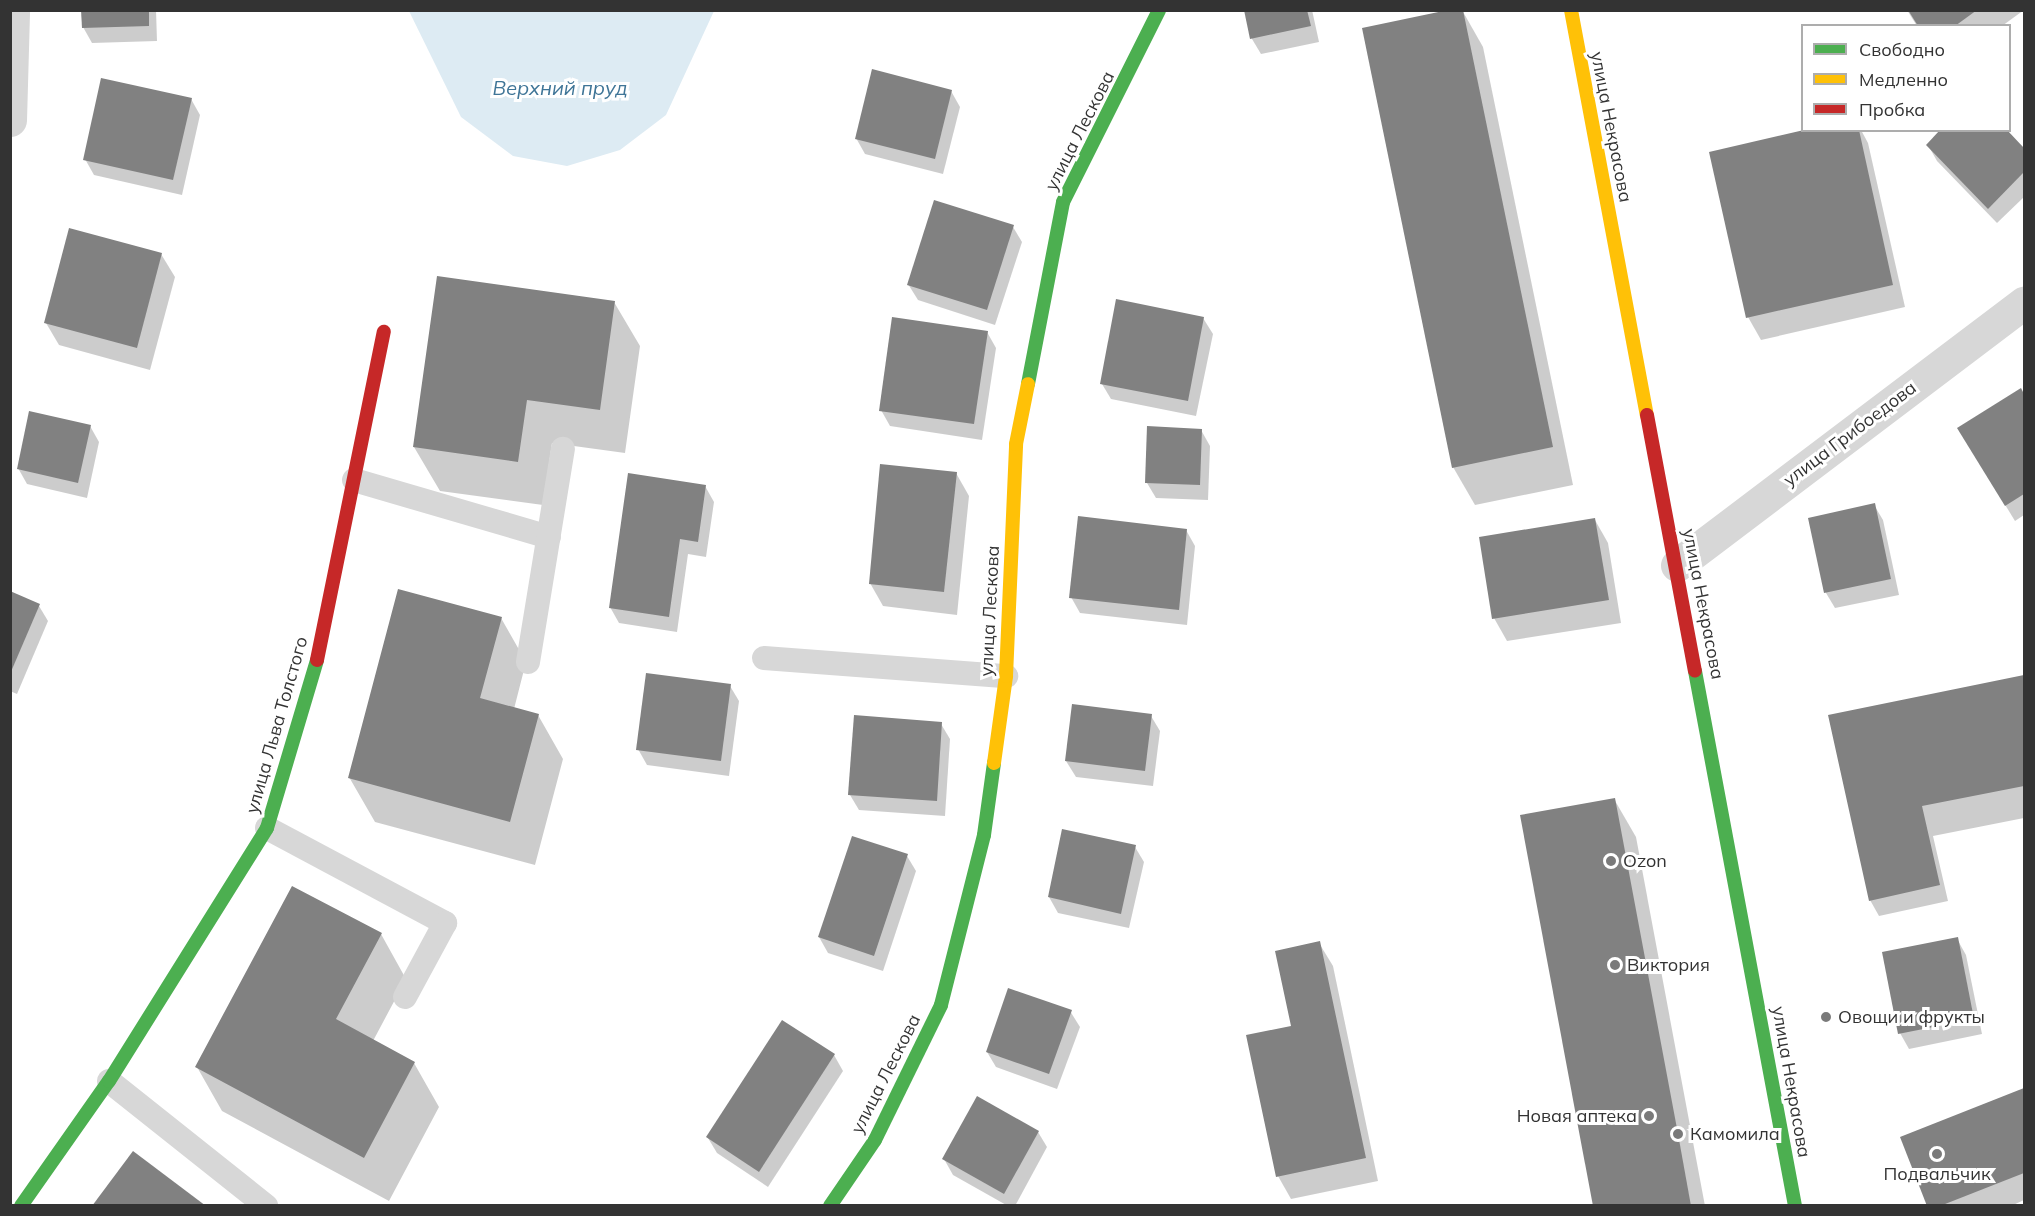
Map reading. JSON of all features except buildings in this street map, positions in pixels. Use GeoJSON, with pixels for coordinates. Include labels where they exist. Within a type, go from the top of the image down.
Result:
{"type":"FeatureCollection","features":[{"type":"Feature","properties":{"kind":"street"},"geometry":{"type":"LineString","coordinates":[[10,120],[13,10]]}},
{"type":"Feature","properties":{"kind":"street","name":"улица Лескова"},"geometry":{"type":"LineString","coordinates":[[830,1206],[875,1140],[941,1005],[984,835],[1006,676],[1016,444],[1063,202],[1159,10]]}},
{"type":"Feature","properties":{"kind":"street","name":"улица Некрасова"},"geometry":{"type":"LineString","coordinates":[[1571,10],[1677,565],[1795,1206]]}},
{"type":"Feature","properties":{"kind":"street","name":"улица Грибоедова"},"geometry":{"type":"LineString","coordinates":[[1677,565],[2025,303]]}},
{"type":"Feature","properties":{"kind":"street","name":"улица Льва Толстого"},"geometry":{"type":"LineString","coordinates":[[21,1206],[109,1081],[267,828],[313,678],[384,332]]}},
{"type":"Feature","properties":{"kind":"lane"},"geometry":{"type":"LineString","coordinates":[[528,662],[563,449]]}},
{"type":"Feature","properties":{"kind":"lane"},"geometry":{"type":"LineString","coordinates":[[354,480],[549,537]]}},
{"type":"Feature","properties":{"kind":"lane"},"geometry":{"type":"LineString","coordinates":[[764,658],[1006,676]]}},
{"type":"Feature","properties":{"kind":"lane"},"geometry":{"type":"LineString","coordinates":[[267,828],[445,923],[405,997]]}},
{"type":"Feature","properties":{"kind":"lane"},"geometry":{"type":"LineString","coordinates":[[109,1081],[266,1206]]}},
{"type":"Feature","properties":{"kind":"water","name":"Верхний пруд"},"geometry":{"type":"Polygon","coordinates":[[[409,11],[714,11],[666,115],[620,150],[567,166],[513,156],[461,117],[409,11]]]}},
{"type":"Feature","properties":{"kind":"traffic: fast"},"geometry":{"type":"LineString","coordinates":[[1028,384],[1063,202],[1159,10]]}},
{"type":"Feature","properties":{"kind":"traffic: fast"},"geometry":{"type":"LineString","coordinates":[[21,1206],[109,1081],[267,828],[317,660]]}},
{"type":"Feature","properties":{"kind":"traffic: fast"},"geometry":{"type":"LineString","coordinates":[[1695,671],[1795,1206]]}},
{"type":"Feature","properties":{"kind":"traffic: fast"},"geometry":{"type":"LineString","coordinates":[[830,1206],[875,1140],[941,1005],[984,835],[994,763]]}},
{"type":"Feature","properties":{"kind":"traffic: slow"},"geometry":{"type":"LineString","coordinates":[[1571,10],[1647,415]]}},
{"type":"Feature","properties":{"kind":"traffic: slow"},"geometry":{"type":"LineString","coordinates":[[994,763],[1006,676],[1016,444],[1028,384]]}},
{"type":"Feature","properties":{"kind":"traffic: jam"},"geometry":{"type":"LineString","coordinates":[[317,660],[384,332]]}},
{"type":"Feature","properties":{"kind":"traffic: jam"},"geometry":{"type":"LineString","coordinates":[[1647,415],[1695,671]]}},
{"type":"Feature","properties":{"kind":"place","name":"Ozon"},"geometry":{"type":"Point","coordinates":[1611,861]}},
{"type":"Feature","properties":{"kind":"place","name":"Виктория"},"geometry":{"type":"Point","coordinates":[1615,965]}},
{"type":"Feature","properties":{"kind":"place","name":"Овощи и фрукты"},"geometry":{"type":"Point","coordinates":[1826,1017]}},
{"type":"Feature","properties":{"kind":"place","name":"Новая аптека"},"geometry":{"type":"Point","coordinates":[1649,1116]}},
{"type":"Feature","properties":{"kind":"place","name":"Камомила"},"geometry":{"type":"Point","coordinates":[1678,1134]}},
{"type":"Feature","properties":{"kind":"place","name":"Подвальчик"},"geometry":{"type":"Point","coordinates":[1937,1154]}}]}
